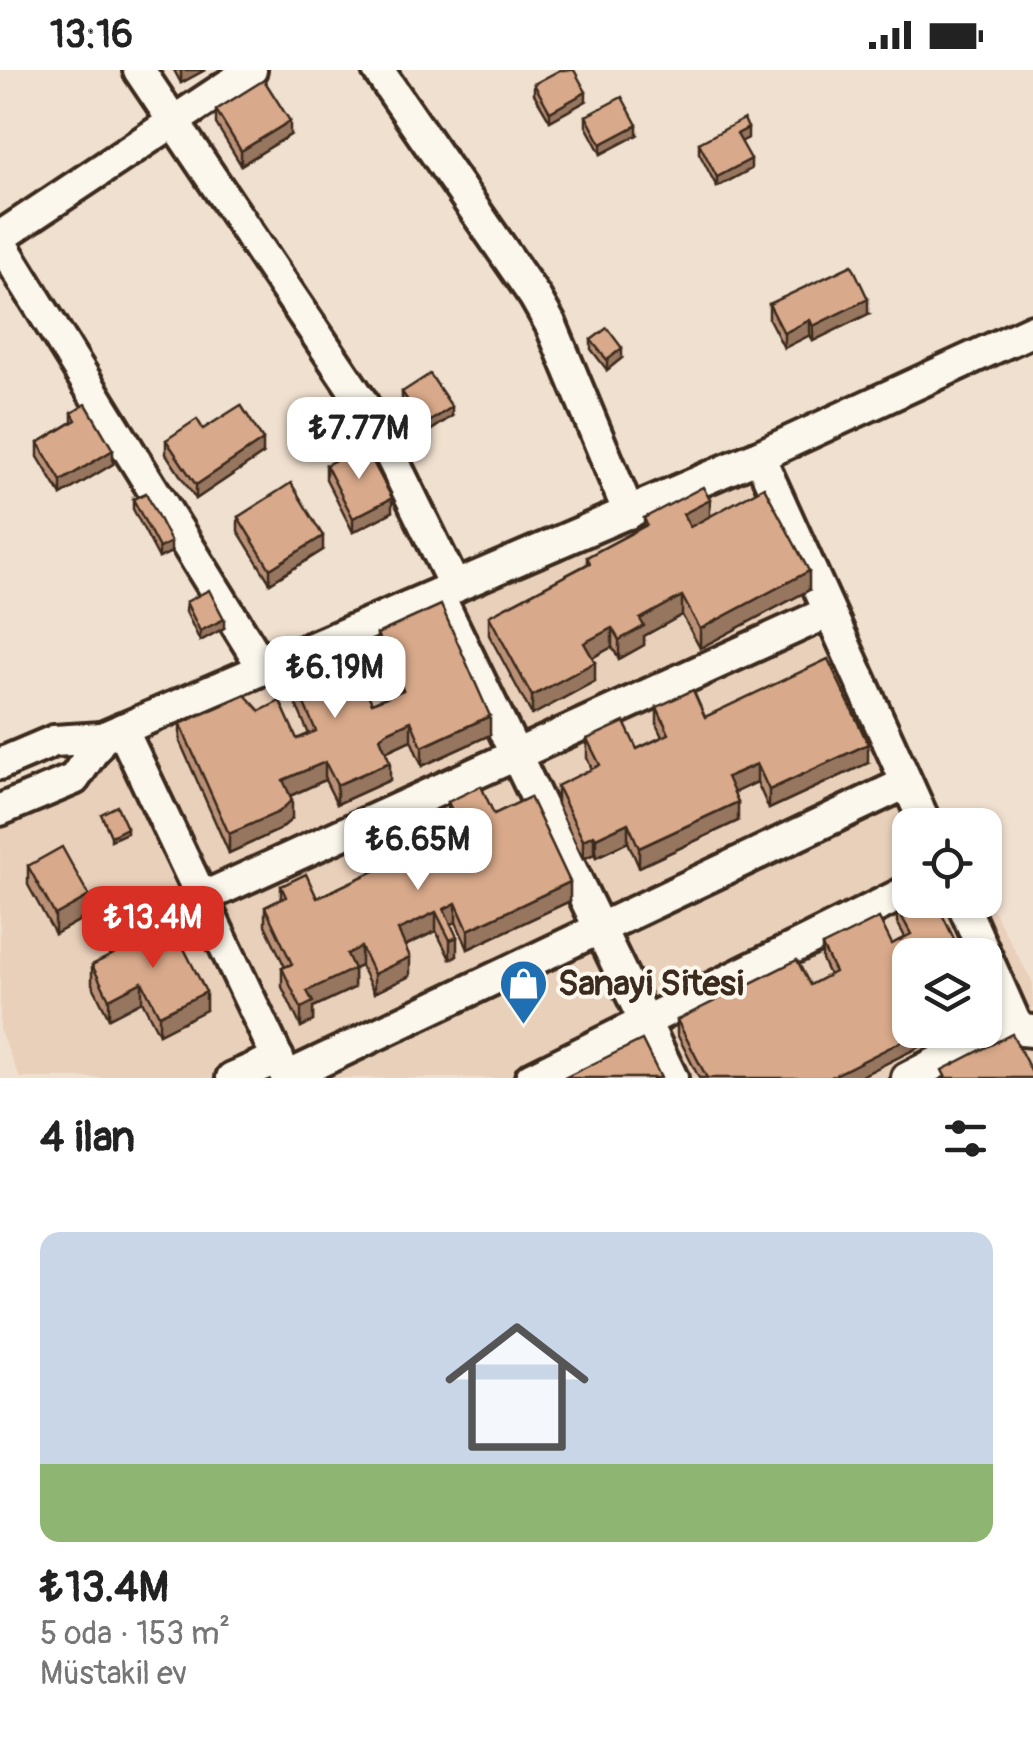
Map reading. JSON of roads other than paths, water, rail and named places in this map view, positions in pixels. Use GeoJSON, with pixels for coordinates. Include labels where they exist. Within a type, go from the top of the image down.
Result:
{"type":"FeatureCollection","features":[{"type":"Feature","properties":{"kind":"street"},"geometry":{"type":"LineString","coordinates":[[139,70],[360,399],[393,460],[516,755],[672,1078]]}},
{"type":"Feature","properties":{"kind":"street"},"geometry":{"type":"LineString","coordinates":[[251,70],[0,239],[264,669]]}},
{"type":"Feature","properties":{"kind":"street"},"geometry":{"type":"LineString","coordinates":[[378,70],[543,311],[629,514]]}},
{"type":"Feature","properties":{"kind":"street"},"geometry":{"type":"LineString","coordinates":[[0,764],[54,742],[112,733],[629,514],[1033,330]]}},
{"type":"Feature","properties":{"kind":"street"},"geometry":{"type":"LineString","coordinates":[[759,456],[918,808]]}},
{"type":"Feature","properties":{"kind":"street"},"geometry":{"type":"LineString","coordinates":[[202,898],[829,612]]}},
{"type":"Feature","properties":{"kind":"street"},"geometry":{"type":"LineString","coordinates":[[0,810],[74,780],[112,733]]}},
{"type":"Feature","properties":{"kind":"street"},"geometry":{"type":"LineString","coordinates":[[112,733],[202,898],[284,1071]]}},
{"type":"Feature","properties":{"kind":"street"},"geometry":{"type":"LineString","coordinates":[[232,1078],[284,1071],[599,929],[906,782]]}},
{"type":"Feature","properties":{"kind":"street"},"geometry":{"type":"LineString","coordinates":[[531,1078],[892,899]]}},
{"type":"Feature","properties":{"kind":"street"},"geometry":{"type":"LineString","coordinates":[[906,1078],[1024,1026],[970,918]]}},
{"type":"Feature","properties":{"kind":"place","name":"Sanayi Sitesi"},"geometry":{"type":"Point","coordinates":[523,1026]}}]}
